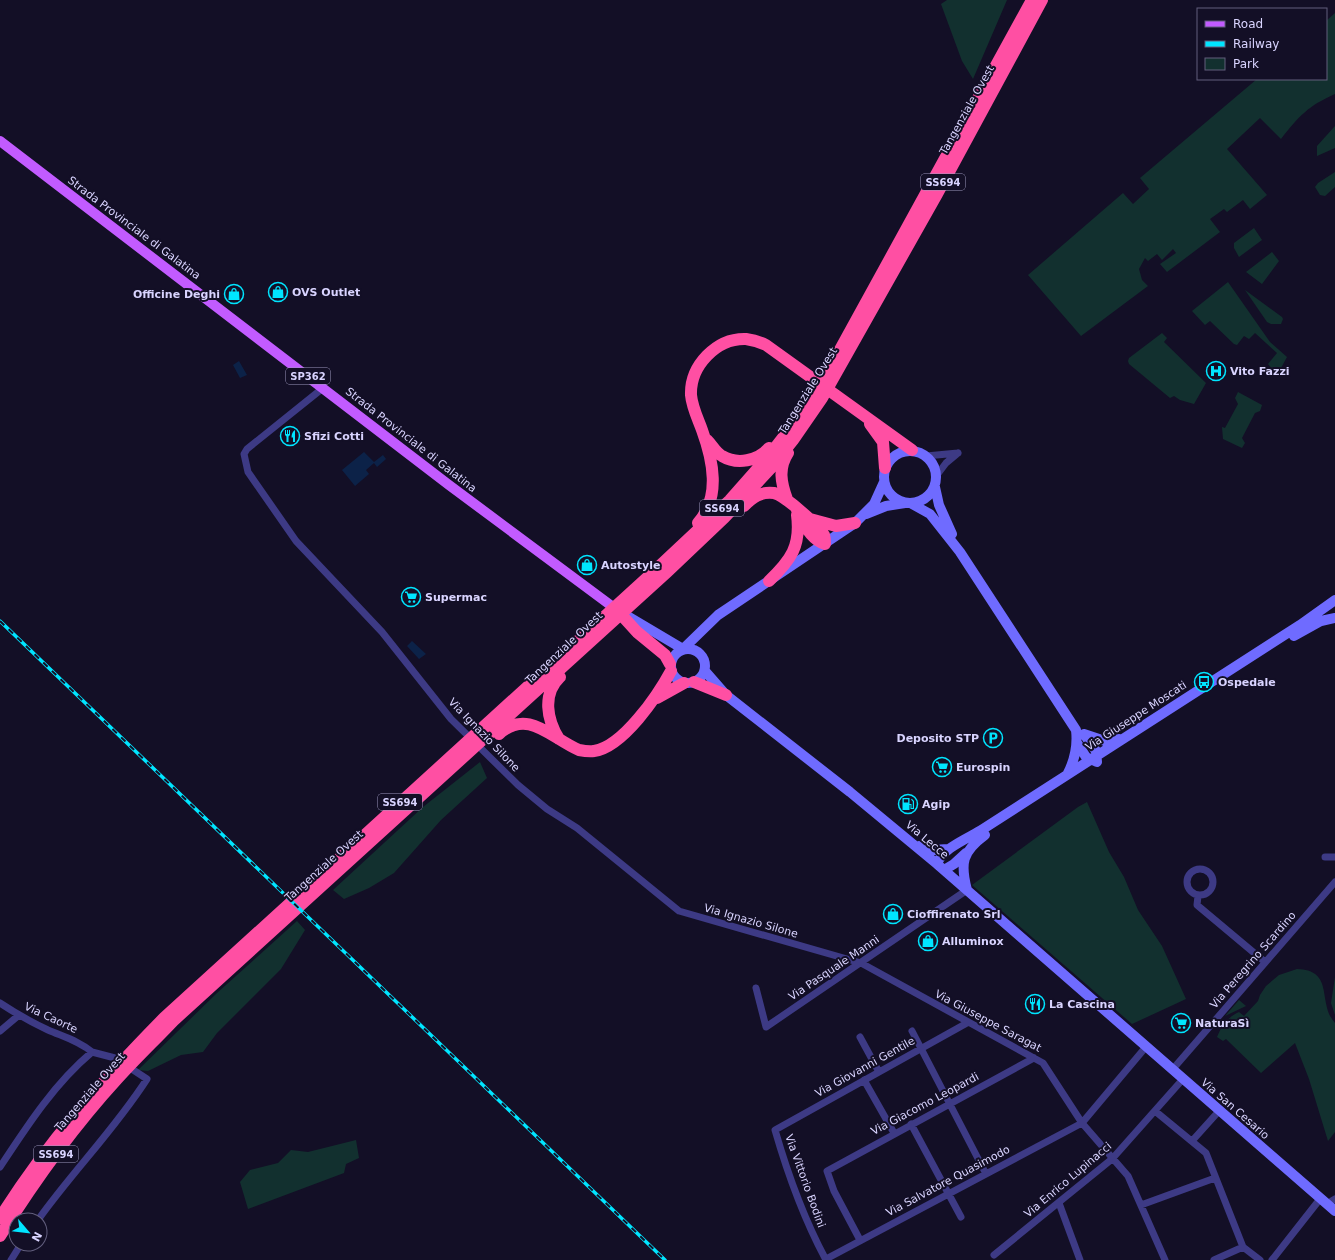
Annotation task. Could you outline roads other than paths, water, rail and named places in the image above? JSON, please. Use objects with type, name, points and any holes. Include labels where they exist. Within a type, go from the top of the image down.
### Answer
[{"type":"highway","points":[[1018,26],[1028,0]]},
{"type":"highway","name":"Tangenziale Ovest","points":[[839,361],[1032,0]]},
{"type":"highway","name":"Tangenziale Ovest","points":[[637,593],[648,577],[730,500],[801,420],[839,361],[1042,0]]},
{"type":"highway","points":[[648,577],[650,572],[699,521],[709,504],[712,495],[713,475],[710,457],[692,401],[694,378],[700,365],[709,354],[723,344],[737,340],[751,340],[766,345],[912,450]]},
{"type":"highway","points":[[863,416],[883,442],[885,468]]},
{"type":"highway","points":[[704,437],[723,457],[740,461],[746,460],[761,456],[791,423],[801,420],[806,428],[785,458],[782,467],[782,487],[787,499],[823,534],[825,544]]},
{"type":"highway","name":"Tangenziale Ovest","points":[[0,1218],[16,1192],[60,1132],[134,1054],[173,1021],[250,946],[341,862],[484,738],[637,593],[667,572],[724,518],[760,480],[793,440],[801,420]]},
{"type":"highway","points":[[667,572],[674,570],[753,497],[772,493],[787,499]]},
{"type":"highway","points":[[797,510],[803,523],[817,540],[825,544]]},
{"type":"highway","points":[[770,581],[785,566],[794,551],[799,529],[797,510]]},
{"type":"highway","points":[[807,518],[836,526],[855,522]]},
{"type":"highway","points":[[469,751],[484,738],[520,723],[536,726],[579,750],[594,751],[601,749],[617,740],[653,701],[671,667],[666,655],[644,638],[617,610]]},
{"type":"highway","points":[[559,740],[550,723],[549,695],[556,680],[590,646],[593,634]]},
{"type":"highway","points":[[653,701],[689,683],[726,695]]},
{"type":"highway","name":"Tangenziale Ovest","points":[[341,862],[444,777],[451,777],[469,751]]},
{"type":"highway","name":"Tangenziale Ovest","points":[[0,1236],[23,1198],[114,1075]]},
{"type":"main road","name":"Strada Provinciale di Galatina","points":[[0,141],[617,610]]},
{"type":"main road","points":[[718,615],[704,632],[701,642],[701,654],[705,662],[705,671],[699,680],[689,683],[675,678],[671,667],[675,655],[718,615],[825,544],[865,514],[874,504],[884,482],[885,468],[893,457],[905,451],[912,450],[926,456],[935,468],[935,487],[939,505],[960,552]]},
{"type":"main road","points":[[884,482],[889,494],[894,498],[930,514],[960,552],[1080,732],[1092,744],[1095,759],[1086,757],[1077,743]]},
{"type":"main road","points":[[865,514],[886,506],[909,504],[926,498],[935,487]]},
{"type":"main road","name":"Via Giuseppe Moscati","points":[[1335,600],[1300,625],[1124,738],[1095,759],[985,835],[972,845],[954,864],[940,867],[939,858],[948,849],[963,842],[1067,775],[1095,759],[1304,631],[1322,621],[1335,618]]},
{"type":"main road","points":[[617,610],[683,649],[693,649],[701,654]]},
{"type":"main road","name":"Via Lecce","points":[[705,671],[726,695],[850,792],[913,844],[1119,1024]]},
{"type":"main road","points":[[1080,732],[1105,741],[1124,738]]},
{"type":"main road","points":[[1067,775],[1075,758],[1080,732]]},
{"type":"main road","name":"Via Giuseppe Moscati","points":[[913,844],[933,850],[948,849]]},
{"type":"main road","points":[[966,852],[963,866],[967,890]]},
{"type":"main road","name":"Via San Cesario","points":[[1119,1024],[1219,1111],[1327,1201],[1335,1211]]},
{"type":"street","name":"Via Ignazio Silone","points":[[323,388],[247,450],[244,454],[248,472],[296,541],[382,632],[452,720],[518,785],[547,809],[577,828],[662,899],[679,911],[861,963]]},
{"type":"street","points":[[926,456],[958,453],[946,463],[936,475]]},
{"type":"street","points":[[644,638],[644,635],[647,634],[663,638]]},
{"type":"street","points":[[1325,857],[1335,857]]},
{"type":"street","name":"Via Peregrino Scardino","points":[[1172,1070],[1264,962],[1335,882]]},
{"type":"street","name":"Via Pasquale Manni","points":[[756,988],[766,1027],[967,890]]},
{"type":"street","points":[[1198,896],[1197,905],[1264,962]]},
{"type":"street","name":"Via Giuseppe Saragat","points":[[861,963],[967,1023],[1043,1063],[1082,1123],[1128,1176],[1165,1260]]},
{"type":"street","name":"Via Caorte","points":[[0,1003],[19,1015],[83,1044],[92,1052]]},
{"type":"street","points":[[0,1031],[19,1015]]},
{"type":"street","name":"Via Giovanni Gentile","points":[[774,1130],[967,1023]]},
{"type":"street","points":[[912,1031],[986,1174]]},
{"type":"street","points":[[860,1037],[879,1072]]},
{"type":"street","points":[[1082,1123],[1145,1048]]},
{"type":"street","points":[[0,1167],[46,1099],[78,1064],[92,1052],[115,1058],[147,1079],[129,1107],[44,1212]]},
{"type":"street","name":"Via Giacomo Leopardi","points":[[860,1240],[834,1191],[827,1170],[1034,1058]]},
{"type":"street","name":"Via Enrico Lupinacci","points":[[994,1256],[1112,1159],[1183,1079]]},
{"type":"street","points":[[864,1080],[894,1134]]},
{"type":"street","points":[[1155,1111],[1206,1153],[1244,1247],[1260,1260]]},
{"type":"street","points":[[1192,1141],[1219,1111]]},
{"type":"street","name":"Via Salvatore Quasimodo","points":[[826,1259],[1082,1123]]},
{"type":"street","points":[[911,1124],[961,1217]]},
{"type":"street","name":"Via Vittorio Bodini","points":[[774,1130],[787,1171],[810,1230],[826,1259]]},
{"type":"street","points":[[1141,1205],[1215,1178]]},
{"type":"street","points":[[1272,1260],[1327,1201]]},
{"type":"street","points":[[1059,1203],[1080,1260]]},
{"type":"street","points":[[1214,1260],[1244,1247]]},
{"type":"water","points":[[239,361],[247,375],[240,378],[233,365]]},
{"type":"water","points":[[364,452],[374,462],[383,455],[386,459],[377,467],[374,463],[366,470],[369,474],[355,486],[342,470]]},
{"type":"water","points":[[412,641],[426,654],[419,659],[407,646]]},
{"type":"railway","points":[[0,621],[665,1260]]},
{"type":"place","name":"OVS Outlet","points":[[278,292]]},
{"type":"place","name":"Officine Deghi","points":[[234,294]]},
{"type":"place","name":"Vito Fazzi","points":[[1216,371]]},
{"type":"place","name":"Sfizi Cotti","points":[[290,436]]},
{"type":"place","name":"Autostyle","points":[[587,565]]},
{"type":"place","name":"Supermac","points":[[411,597]]},
{"type":"place","name":"Ospedale","points":[[1204,682]]},
{"type":"place","name":"Deposito STP","points":[[993,738]]},
{"type":"place","name":"Eurospin","points":[[942,767]]},
{"type":"place","name":"Agip","points":[[908,804]]},
{"type":"place","name":"Cioffirenato Srl","points":[[893,914]]},
{"type":"place","name":"Alluminox","points":[[928,941]]},
{"type":"place","name":"La Cascina","points":[[1035,1004]]},
{"type":"place","name":"NaturaSì","points":[[1181,1023]]}]
